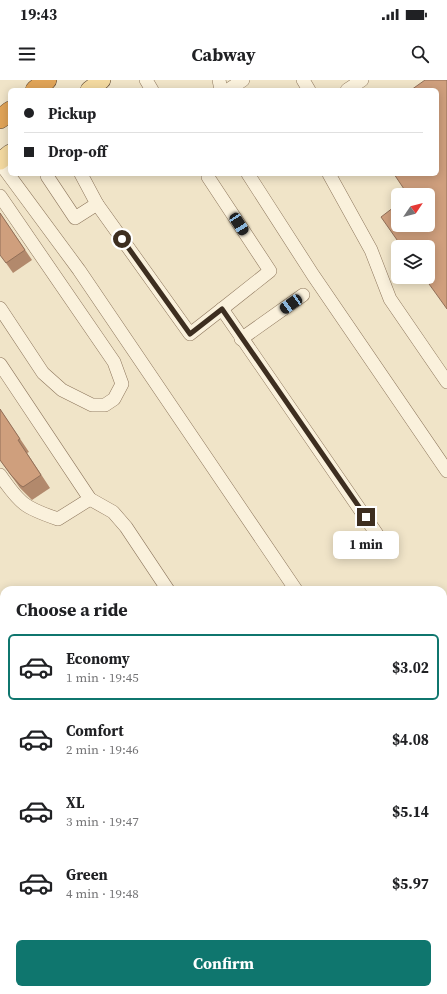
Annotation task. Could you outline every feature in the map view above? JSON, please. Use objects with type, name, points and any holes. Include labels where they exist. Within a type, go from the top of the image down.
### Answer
[{"type":"highway","points":[[37,88],[47,80]]},
{"type":"highway","points":[[0,119],[8,113]]},
{"type":"main road","points":[[92,88],[102,80]]},
{"type":"main road","points":[[0,162],[8,155]]},
{"type":"lane","points":[[231,88],[243,80]]},
{"type":"lane","points":[[350,88],[362,80]]},
{"type":"lane","points":[[0,162],[8,173]]},
{"type":"lane","points":[[10,176],[78,270],[293,586]]},
{"type":"lane","points":[[47,176],[75,218],[97,204]]},
{"type":"lane","points":[[82,176],[97,204],[190,334],[270,271],[206,176]]},
{"type":"lane","points":[[249,176],[313,275],[447,471]]},
{"type":"lane","points":[[329,176],[371,250],[390,299],[447,382]]},
{"type":"lane","points":[[0,196],[114,362],[122,384],[114,399],[105,405],[92,404],[62,390],[43,373],[12,329],[0,308]]},
{"type":"lane","points":[[241,339],[303,295]]},
{"type":"lane","points":[[222,309],[241,339],[383,543]]},
{"type":"lane","points":[[0,364],[90,499],[113,512],[126,527],[165,586]]},
{"type":"lane","points":[[0,475],[15,498],[33,510],[58,519],[90,499]]},
{"type":"building","points":[[425,80],[447,80],[447,309],[429,284],[435,284],[435,240],[397,240],[392,232],[435,232],[435,188],[403,188],[395,176],[439,176],[439,88],[414,88]]},
{"type":"building","points":[[391,209],[391,231],[381,217]]},
{"type":"building","points":[[0,213],[25,250],[6,263],[0,255]]},
{"type":"building","points":[[0,409],[41,475],[23,487],[11,475],[0,460]]},
{"type":"route","points":[[122,239],[190,334],[222,309],[241,339],[366,517]]}]
